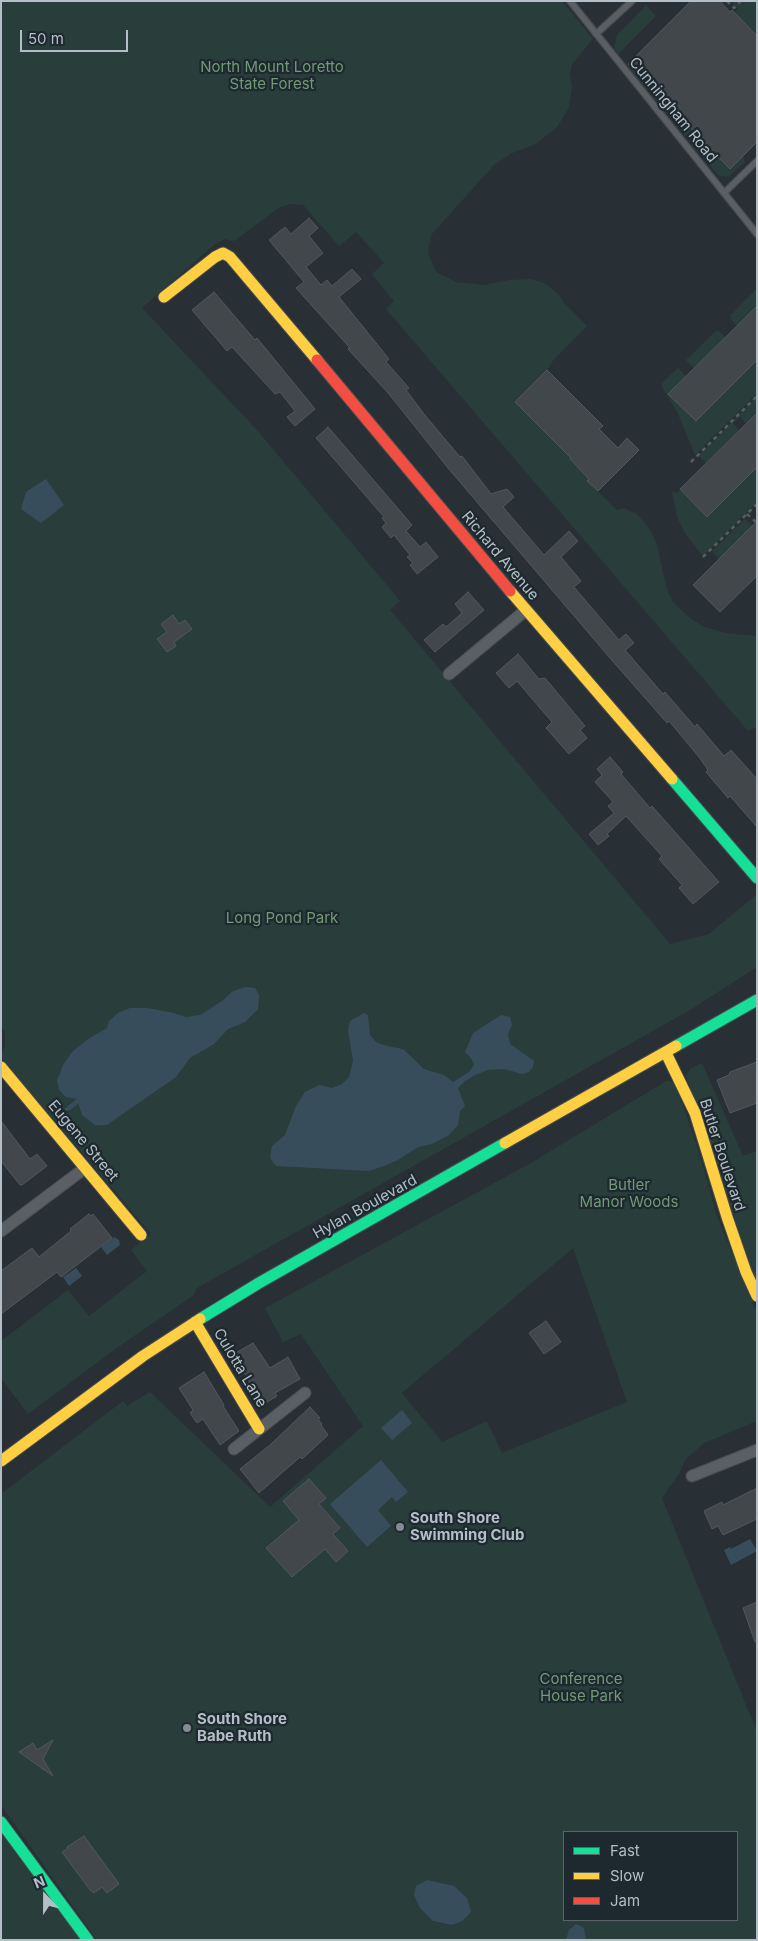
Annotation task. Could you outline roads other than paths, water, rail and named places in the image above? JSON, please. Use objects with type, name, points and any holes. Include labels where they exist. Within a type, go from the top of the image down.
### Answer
[{"type":"street","name":"Richard Avenue","points":[[164,297],[215,257],[223,254],[230,257],[526,610],[757,878]]},
{"type":"street","points":[[449,674],[526,610]]},
{"type":"street","name":"Hylan Boulevard","points":[[1,1461],[143,1356],[195,1322],[259,1283],[757,1000]]},
{"type":"street","name":"Butler Boulevard","points":[[666,1052],[695,1114],[727,1217],[746,1272],[757,1296]]},
{"type":"street","name":"Eugene Street","points":[[1,1067],[141,1235]]},
{"type":"street","points":[[1,1231],[85,1168]]},
{"type":"street","name":"Culotta Lane","points":[[195,1322],[259,1429]]},
{"type":"street","name":"Culotta Lane","points":[[234,1449],[305,1392]]},
{"type":"street","points":[[692,1476],[757,1450]]},
{"type":"street","points":[[1,1822],[88,1940]]},
{"type":"lane","name":"Cunningham Road","points":[[570,1],[757,234]]},
{"type":"lane","points":[[596,34],[632,1]]},
{"type":"lane","points":[[724,193],[757,161]]},
{"type":"water","points":[[46,479],[64,505],[41,523],[21,509],[26,492]]},
{"type":"water","points":[[246,987],[255,988],[259,995],[258,1009],[245,1022],[228,1029],[214,1044],[190,1058],[176,1077],[107,1125],[95,1125],[82,1115],[77,1099],[66,1097],[59,1090],[57,1081],[63,1065],[72,1052],[88,1039],[107,1028],[109,1021],[118,1013],[130,1008],[147,1008],[186,1017],[200,1015],[222,1001],[233,991]]},
{"type":"water","points":[[364,1013],[368,1015],[370,1035],[376,1042],[403,1049],[424,1069],[444,1075],[453,1082],[469,1072],[474,1065],[471,1058],[465,1052],[473,1033],[501,1015],[510,1017],[512,1025],[508,1034],[510,1044],[534,1061],[533,1067],[529,1072],[522,1074],[504,1069],[488,1070],[465,1081],[458,1088],[465,1106],[460,1111],[458,1125],[449,1135],[432,1144],[418,1147],[398,1160],[384,1166],[369,1171],[276,1166],[270,1158],[272,1146],[285,1135],[296,1106],[305,1092],[319,1085],[332,1088],[342,1084],[349,1077],[353,1061],[348,1030],[350,1021]]},
{"type":"water","points":[[114,1237],[119,1240],[120,1245],[107,1255],[101,1247]]},
{"type":"water","points":[[76,1268],[82,1276],[69,1286],[63,1277]]},
{"type":"water","points":[[402,1410],[412,1423],[392,1440],[381,1428]]},
{"type":"water","points":[[381,1460],[408,1492],[396,1502],[392,1497],[378,1510],[391,1526],[367,1547],[330,1504]]},
{"type":"water","points":[[750,1539],[757,1551],[731,1565],[724,1550],[730,1547],[731,1549]]},
{"type":"water","points":[[427,1880],[454,1886],[467,1898],[471,1912],[462,1921],[452,1925],[433,1921],[420,1908],[414,1895],[416,1886]]},
{"type":"water","points":[[576,1924],[584,1928],[586,1940],[566,1940],[569,1930]]},
{"type":"waterway","points":[[69,1108],[78,1101]]},
{"type":"place","name":"South Shore Swimming Club","points":[[400,1527]]},
{"type":"place","name":"South Shore Babe Ruth","points":[[187,1728]]},
{"type":"park label","name":"North Mount Loretto State Forest","points":[[272,76]]},
{"type":"park label","name":"Long Pond Park","points":[[282,918]]},
{"type":"park label","name":"Butler Manor Woods","points":[[629,1194]]},
{"type":"park label","name":"Conference House Park","points":[[581,1688]]}]
